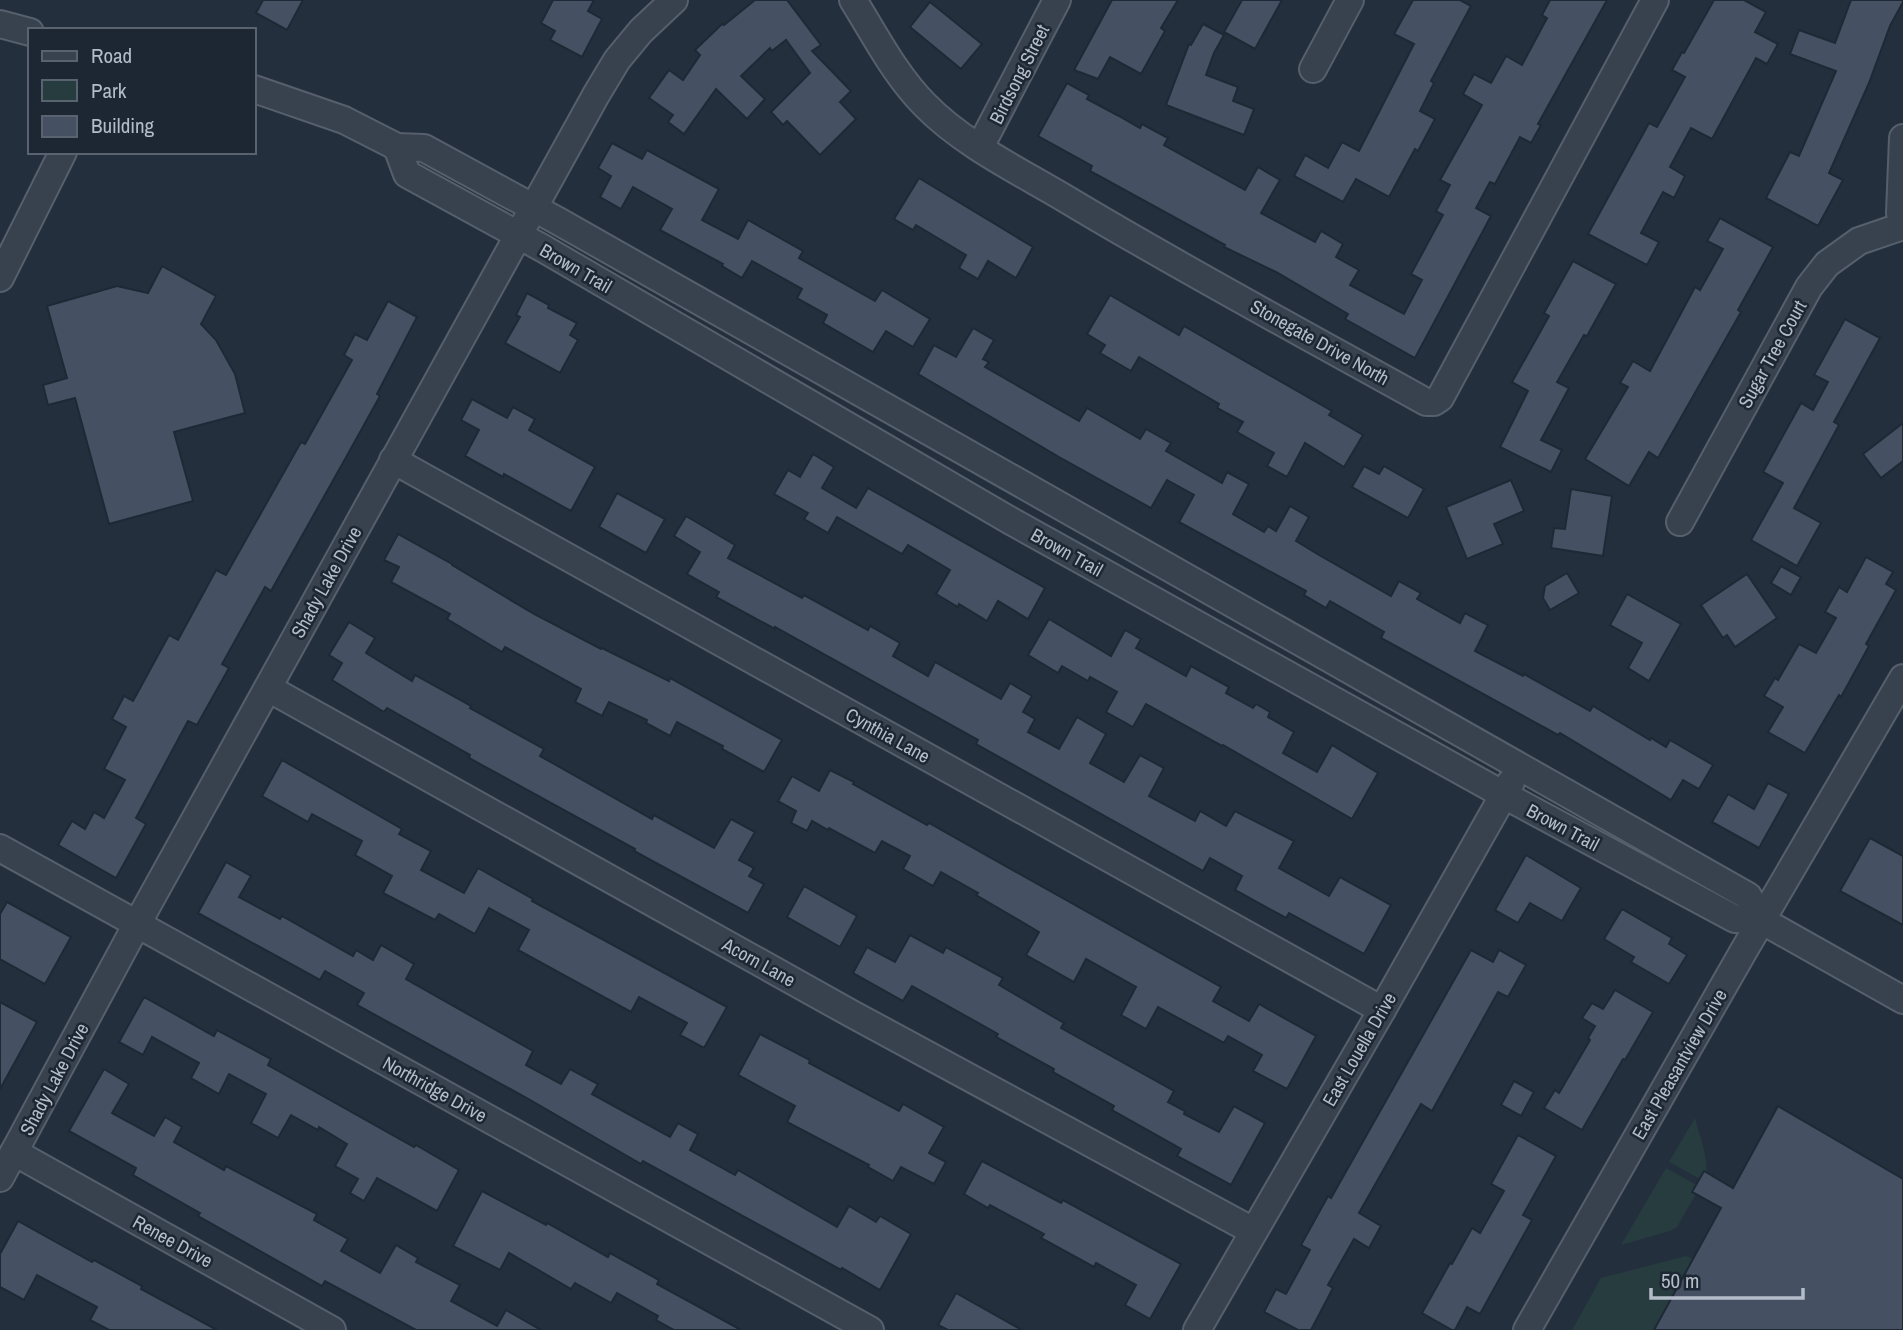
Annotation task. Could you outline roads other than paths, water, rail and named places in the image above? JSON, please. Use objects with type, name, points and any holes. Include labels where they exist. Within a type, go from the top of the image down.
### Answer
[{"type":"street","name":"Shady Lake Drive","points":[[0,1178],[517,235],[617,60],[641,31],[674,0]]},
{"type":"street","name":"Stonegate Drive North","points":[[853,0],[901,75],[923,103],[942,121],[980,147],[1122,232],[1426,402],[1434,402],[1440,398],[1654,0]]},
{"type":"street","name":"Birdsong Street","points":[[980,147],[1057,0]]},
{"type":"street","points":[[1313,69],[1350,0]]},
{"type":"street","points":[[0,24],[28,31]]},
{"type":"street","name":"Brown Trail","points":[[256,90],[344,120],[397,147],[424,148],[533,207],[1748,896],[1761,920]]},
{"type":"street","points":[[1903,138],[1900,213],[1903,225]]},
{"type":"street","name":"Brown Trail","points":[[397,147],[407,174],[1011,520],[1504,795],[1735,919],[1761,920],[1903,1000]]},
{"type":"street","points":[[0,278],[62,154]]},
{"type":"street","name":"Sugar Tree Court","points":[[1680,522],[1809,287],[1828,264],[1858,241],[1903,225]]},
{"type":"street","name":"Cynthia Lane","points":[[393,460],[1382,1010]]},
{"type":"street","points":[[1011,520],[1028,488]]},
{"type":"street","name":"East Pleasantview Drive","points":[[1527,1330],[1761,920],[1903,678]]},
{"type":"street","name":"Acorn Lane","points":[[268,688],[852,1014],[1253,1231]]},
{"type":"street","name":"East Louella Drive","points":[[1197,1330],[1520,767]]},
{"type":"street","name":"Northridge Drive","points":[[0,848],[870,1330]]},
{"type":"street","name":"Renee Drive","points":[[14,1152],[332,1330]]}]
